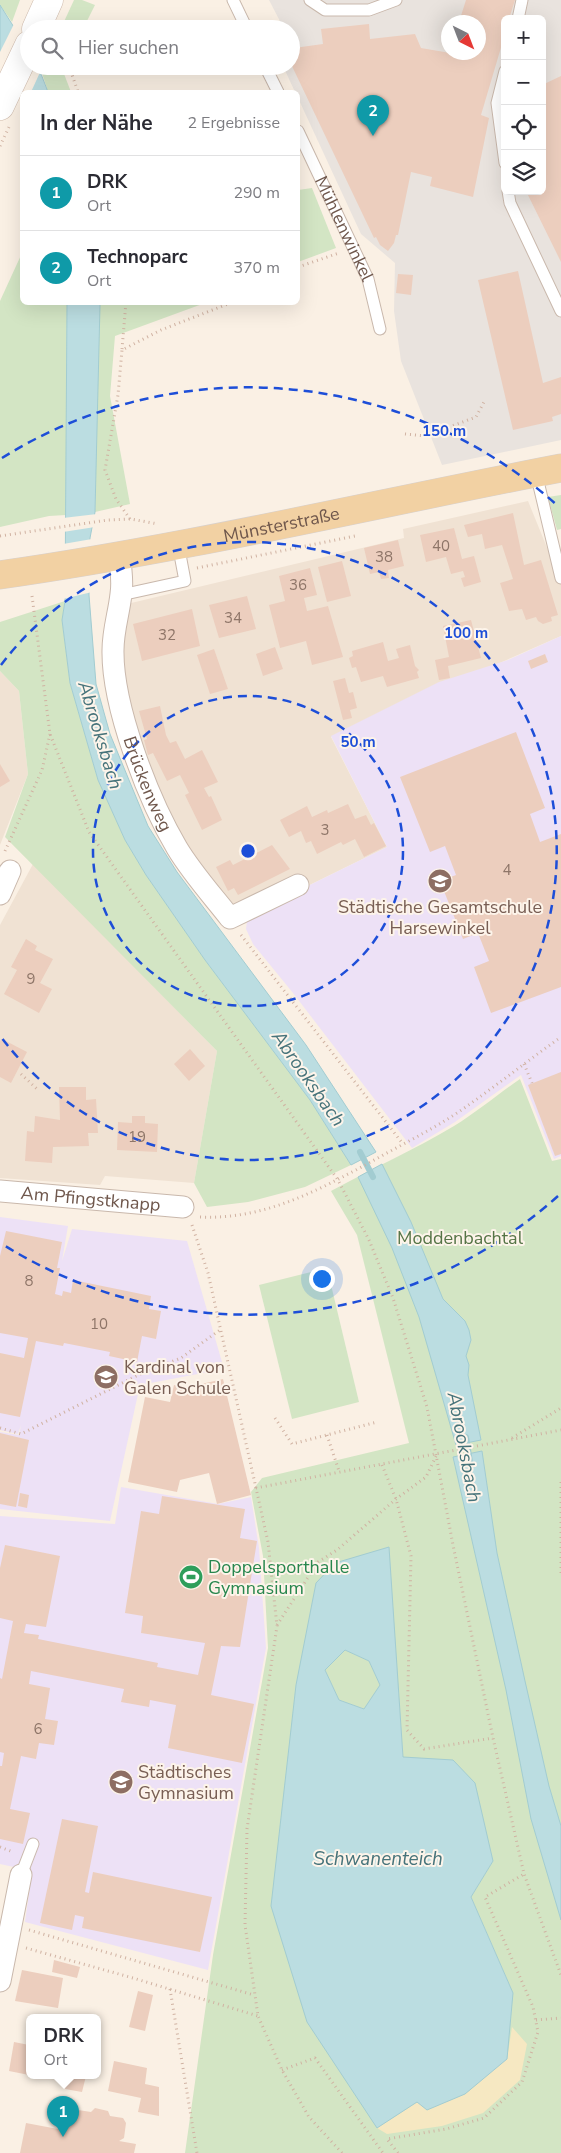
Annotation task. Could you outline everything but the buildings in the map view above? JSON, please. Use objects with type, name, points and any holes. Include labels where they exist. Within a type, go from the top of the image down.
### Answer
[{"type":"main road","name":"Münsterstraße","points":[[0,575],[112,557],[548,470]]},
{"type":"street","points":[[40,20],[49,0]]},
{"type":"street","points":[[3,100],[20,63]]},
{"type":"street","name":"Brückenweg","points":[[112,557],[122,578],[121,595],[114,621],[112,651],[115,678],[129,736],[150,795],[177,847],[230,918]]},
{"type":"street","points":[[0,894],[10,871]]},
{"type":"street","points":[[230,918],[298,885]]},
{"type":"street","name":"Am Pfingstknapp","points":[[0,1190],[183,1206]]},
{"type":"street","points":[[0,1982],[6,1930],[21,1875]]},
{"type":"lane","points":[[233,0],[243,20]]},
{"type":"lane","points":[[310,0],[325,10],[369,10],[396,0]]},
{"type":"lane","points":[[519,15],[522,0]]},
{"type":"lane","points":[[270,75],[277,90]]},
{"type":"lane","points":[[501,87],[497,103],[503,150]]},
{"type":"lane","name":"Mühlenwinkel","points":[[300,135],[368,279],[380,329]]},
{"type":"lane","points":[[509,195],[510,203],[561,311]]},
{"type":"lane","points":[[548,470],[561,578]]},
{"type":"lane","points":[[121,595],[185,581],[178,544]]},
{"type":"lane","points":[[21,1875],[33,1844]]},
{"type":"path","points":[[72,75],[77,90]]},
{"type":"path","points":[[300,266],[354,247]]},
{"type":"path","points":[[0,536],[108,520],[130,519],[116,499],[105,470],[118,395],[126,305]]},
{"type":"path","points":[[122,350],[161,330],[225,305]]},
{"type":"path","points":[[405,434],[425,436],[476,417],[484,402]]},
{"type":"path","points":[[32,596],[50,734],[89,832],[338,1180],[369,1240],[393,1298],[427,1407],[493,1738],[524,1874],[561,1976]]},
{"type":"path","points":[[10,871],[5,850],[42,770],[50,734]]},
{"type":"path","points":[[230,918],[255,955],[403,1144]]},
{"type":"path","points":[[183,1206],[197,1217],[214,1218],[256,1212],[304,1197],[338,1180],[456,1113],[561,1037]]},
{"type":"path","points":[[524,1064],[532,1083]]},
{"type":"path","points":[[22,1074],[37,1089]]},
{"type":"path","points":[[183,1206],[192,1225],[208,1273],[268,1542],[277,1626],[247,1829],[245,1925],[254,1996],[258,2016],[282,2070],[309,2117],[342,2153]]},
{"type":"path","points":[[0,1428],[21,1434],[138,1375],[181,1358],[220,1330]]},
{"type":"path","points":[[510,1440],[561,1408]]},
{"type":"path","points":[[275,1418],[292,1444],[377,1422]]},
{"type":"path","points":[[256,1488],[561,1430]]},
{"type":"path","points":[[327,1435],[339,1471]]},
{"type":"path","points":[[277,1626],[318,1562],[337,1550],[426,1477],[436,1455]]},
{"type":"path","points":[[382,1465],[396,1500],[411,1556],[407,1730],[424,1749],[493,1738]]},
{"type":"path","points":[[561,1482],[561,1577]]},
{"type":"path","points":[[398,2153],[387,2139],[446,2129],[484,2118],[522,2082],[538,2032],[536,2020],[533,2007],[485,1897],[524,1874]]},
{"type":"path","points":[[6,1930],[254,1996]]},
{"type":"path","points":[[6,1930],[170,1989],[258,2016]]},
{"type":"path","points":[[170,1989],[196,2153]]},
{"type":"path","points":[[536,2020],[561,2018]]},
{"type":"path","points":[[282,2070],[315,2058],[383,2153]]},
{"type":"shaded area","points":[[269,0],[561,0],[561,440],[442,465],[401,361],[394,311],[395,263],[361,234],[300,102],[300,90],[294,90],[287,75],[300,75],[300,20],[279,20]]},
{"type":"shaded area","points":[[528,501],[561,582],[561,636],[331,737],[387,847],[238,920],[184,846],[138,742],[119,655],[127,604],[404,538],[403,529]]},
{"type":"shaded area","name":"Städtische Gesamtschule Harsewinkel","points":[[561,636],[561,1156],[554,1159],[521,1075],[455,1122],[412,1148],[253,944],[246,929],[247,921],[249,915],[387,847],[331,736],[439,682],[508,660]]},
{"type":"shaded area","points":[[0,671],[19,691],[28,774],[0,845]]},
{"type":"shaded area","points":[[33,864],[217,1051],[194,1183],[105,1176],[100,1185],[0,1178],[0,925]]},
{"type":"shaded area","name":"Kardinal von Galen Schule","points":[[0,1217],[68,1226],[62,1261],[72,1229],[187,1241],[224,1369],[140,1385],[110,1521],[0,1509],[0,1432],[19,1435],[21,1425],[18,1434],[0,1430]]},
{"type":"shaded area","name":"Städtisches Gymnasium","points":[[121,1487],[218,1504],[251,1497],[259,1548],[266,1648],[208,1970],[25,1922],[32,1871],[0,1864],[0,1516],[115,1524]]},
{"type":"green space","points":[[0,0],[20,0],[12,22],[0,5]]},
{"type":"green space","points":[[74,0],[82,0],[95,5],[88,20],[65,20]]},
{"type":"green space","points":[[43,75],[64,75],[70,90],[47,90]]},
{"type":"green space","points":[[312,188],[336,248],[300,261],[300,190]]},
{"type":"green space","points":[[20,257],[20,305],[67,305],[66,515],[49,516],[0,527],[0,301]]},
{"type":"green space","points":[[99,305],[200,305],[115,336],[110,396],[130,504],[95,512]]},
{"type":"green space","points":[[561,495],[561,529],[557,530],[548,497]]},
{"type":"green space","points":[[65,601],[62,620],[70,683],[98,780],[125,840],[146,875],[205,960],[310,1100],[351,1165],[305,1187],[248,1202],[207,1207],[194,1183],[217,1051],[5,837],[28,774],[19,691],[0,671],[0,622]]},
{"type":"green space","name":"Moddenbachtal","points":[[520,1079],[552,1161],[561,1159],[561,2153],[185,2153],[213,1955],[268,1648],[263,1556],[251,1492],[262,1478],[409,1443],[357,1235],[331,1191],[454,1126]],"holes":[[[388,1547],[403,1757],[493,1861],[471,1897],[513,1993],[296,1685]]]},
{"type":"green space","points":[[327,1268],[359,1402],[292,1419],[259,1285]]},
{"type":"green space","points":[[345,1650],[369,1661],[380,1685],[364,1709],[339,1700],[325,1670]]},
{"type":"sand","points":[[512,2027],[527,2044],[520,2080],[483,2113],[442,2126],[387,2134],[377,2128],[417,2102],[507,2059]]},
{"type":"water","points":[[0,5],[20,37],[20,75],[41,75],[47,90],[21,90],[0,56]]},
{"type":"water","points":[[67,305],[100,305],[95,512],[90,538],[89,595],[96,684],[110,734],[148,826],[177,872],[306,1045],[376,1152],[351,1165],[310,1100],[205,960],[146,875],[125,840],[98,780],[70,683],[62,620],[65,601]]},
{"type":"water","points":[[382,1164],[411,1222],[443,1299],[465,1321],[469,1330],[471,1340],[466,1356],[469,1365],[468,1375],[481,1440],[456,1445],[419,1317],[392,1248],[358,1177]]},
{"type":"water","points":[[482,1451],[497,1553],[549,1786],[561,1826],[561,1920],[531,1819],[506,1690],[453,1457]]},
{"type":"water","name":"Schwanenteich","points":[[389,1547],[403,1757],[453,1760],[475,1783],[493,1861],[471,1897],[513,1993],[507,2059],[465,2094],[427,2110],[417,2102],[377,2128],[307,2022],[271,1906],[296,1685],[316,1583],[335,1563]],"holes":[[[345,1650],[369,1661],[380,1685],[364,1709],[339,1700],[325,1670]]]},
{"type":"pier","points":[[15,22],[20,31],[20,75],[39,75],[32,90],[20,90],[20,97],[0,61],[0,52]]},
{"type":"pier","points":[[97,514],[95,527],[63,532],[63,518]]},
{"type":"pier","points":[[92,539],[92,592],[63,599],[63,544]]},
{"type":"waterway","name":"Abrooksbach","points":[[360,1152],[373,1177]]},
{"type":"waterway","name":"Abrooksbach","points":[[466,1437],[470,1462]]},
{"type":"place","name":"Technoparc","points":[[373,136]]},
{"type":"place","name":"Städtische Gesamtschule Harsewinkel","points":[[440,881]]},
{"type":"place","name":"Kardinal von Galen Schule","points":[[106,1377]]},
{"type":"place","name":"Doppelsporthalle Gymnasium","points":[[191,1577]]},
{"type":"place","name":"Städtisches Gymnasium","points":[[121,1782]]},
{"type":"place","name":"DRK","points":[[63,2137]]}]
